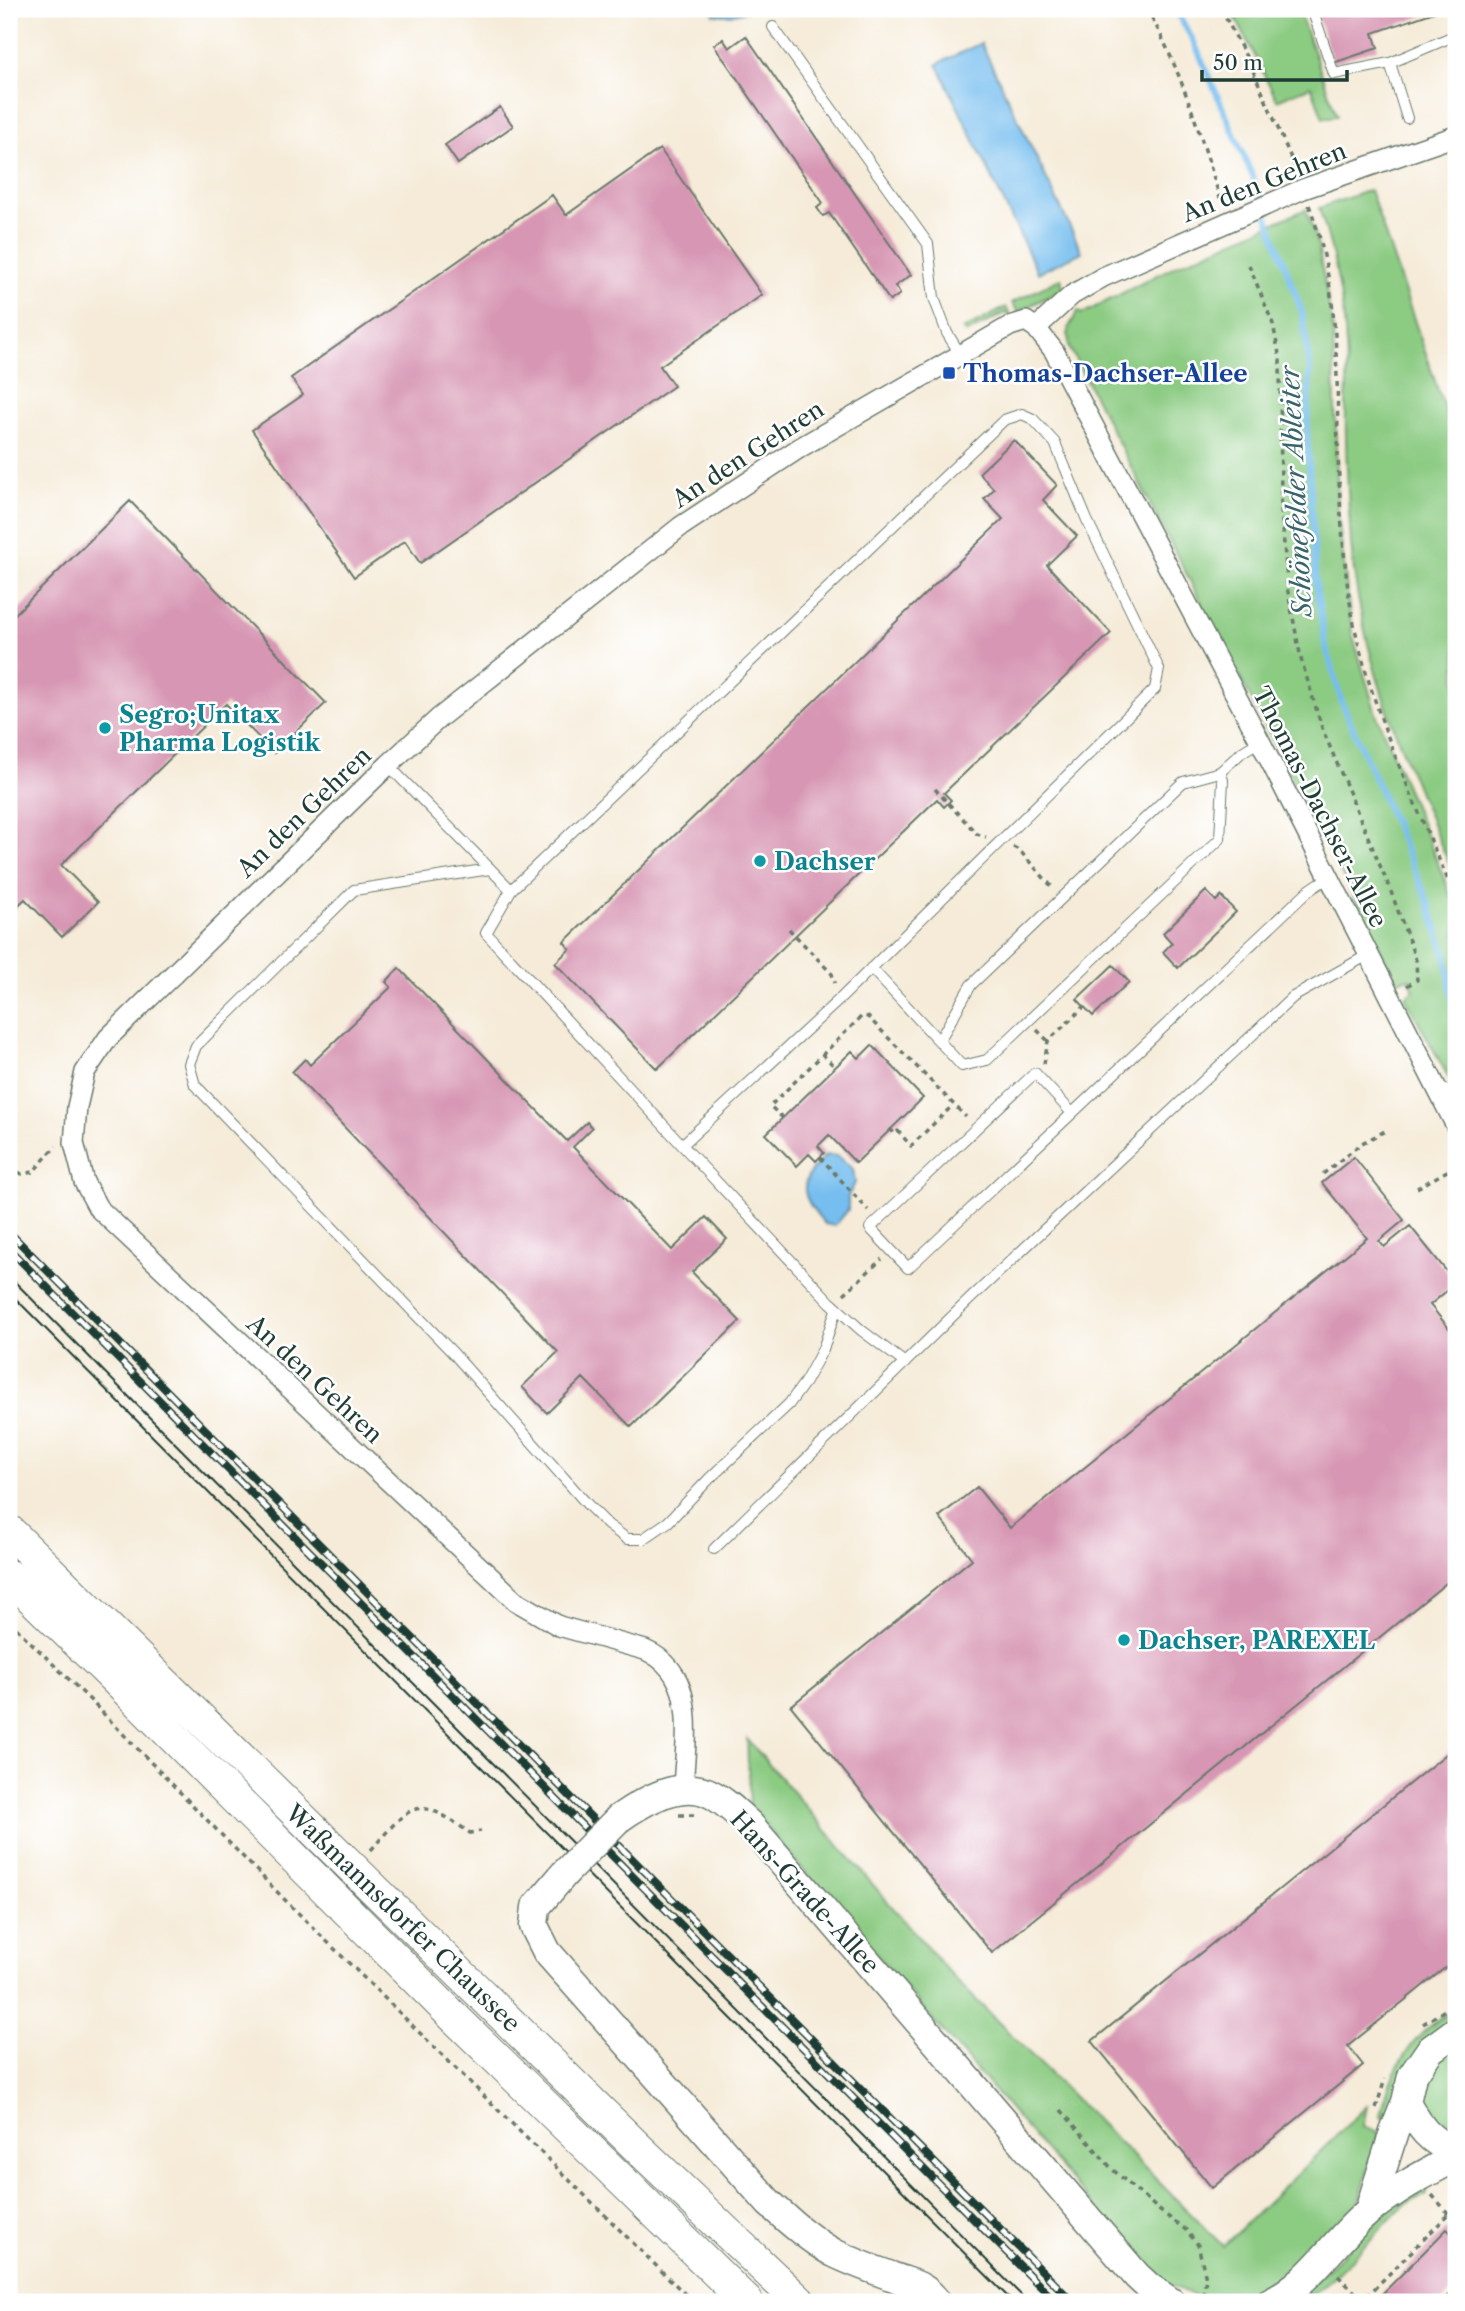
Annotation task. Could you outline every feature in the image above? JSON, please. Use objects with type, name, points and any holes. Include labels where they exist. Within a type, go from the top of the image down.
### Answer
[{"type":"main road","name":"Waßmannsdorfer Chaussee","points":[[9,1531],[353,1870],[800,2302]]},
{"type":"main road","name":"Waßmannsdorfer Chaussee","points":[[9,1576],[458,2021],[747,2302]]},
{"type":"street","name":"An den Gehren","points":[[683,1789],[685,1700],[668,1663],[645,1650],[559,1626],[516,1601],[98,1208],[84,1182],[74,1143],[77,1107],[85,1072],[108,1038],[439,718],[680,527],[802,447],[1010,326],[1026,321],[1036,328],[1072,295],[1103,277],[1293,194],[1456,136]]},
{"type":"street","name":"Thomas-Dachser-Allee","points":[[1036,328],[1054,351],[1368,955],[1448,1090],[1456,1126]]},
{"type":"street","points":[[683,1789],[647,1800],[618,1819],[536,1907],[534,1926],[547,1952],[769,2203],[800,2230],[834,2253],[893,2277],[915,2282],[937,2302]]},
{"type":"street","name":"Hans-Grade-Allee","points":[[683,1789],[709,1792],[750,1825],[1137,2276],[1171,2302]]},
{"type":"street","points":[[1369,2211],[1406,2102],[1412,2076],[1430,2050],[1456,2031]]},
{"type":"street","points":[[1270,2302],[1291,2290],[1369,2211],[1456,2154],[1436,2143],[1421,2129],[1406,2102]]},
{"type":"street","points":[[893,2277],[914,2302]]},
{"type":"lane","points":[[1312,9],[1334,74],[1390,63],[1456,36]]},
{"type":"lane","points":[[773,27],[928,244],[934,298],[947,332],[960,354]]},
{"type":"lane","points":[[1390,63],[1407,118]]},
{"type":"lane","points":[[682,1145],[840,999],[1155,689],[1158,669],[1087,520],[1055,443],[1033,419],[1022,414],[1004,420],[511,890],[486,933],[682,1145],[835,1306],[861,1330],[905,1363]]},
{"type":"lane","points":[[939,1041],[971,985],[1183,782],[1220,772],[1259,741]]},
{"type":"lane","points":[[388,765],[511,890]]},
{"type":"lane","points":[[871,968],[962,1066],[987,1060],[1220,839],[1223,780],[1220,772]]},
{"type":"lane","points":[[490,869],[354,890],[195,1046],[189,1064],[195,1085],[454,1354],[587,1504],[627,1539],[643,1539],[668,1522],[710,1478],[789,1404],[823,1349],[835,1306]]},
{"type":"lane","points":[[1072,1113],[1035,1073],[870,1228],[908,1268],[1308,891],[1329,877]]},
{"type":"lane","points":[[714,1549],[905,1363],[1293,997],[1368,955]]},
{"type":"path","points":[[1147,9],[1171,58],[1199,129],[1220,198]]},
{"type":"path","points":[[1222,9],[1251,66],[1293,162]]},
{"type":"path","points":[[1317,228],[1334,314],[1338,365],[1341,515],[1354,631],[1387,732],[1456,899]]},
{"type":"path","points":[[1249,265],[1273,324],[1280,359],[1281,509],[1288,592],[1301,659],[1322,728],[1390,888],[1416,960],[1417,980],[1408,985]]},
{"type":"path","points":[[789,929],[832,974],[850,1027]]},
{"type":"path","points":[[1041,1080],[1048,1041],[1084,1007]]},
{"type":"path","points":[[783,1118],[771,1106],[862,1016],[868,1017],[977,1128]]},
{"type":"path","points":[[822,1054],[835,1067]]},
{"type":"path","points":[[890,1129],[895,1134],[898,1131],[911,1146],[954,1104]]},
{"type":"path","points":[[1323,1174],[1362,1143],[1387,1130]]},
{"type":"path","points":[[9,1168],[22,1174],[33,1172],[53,1147],[74,1143]]},
{"type":"path","points":[[820,1157],[866,1208]]},
{"type":"path","points":[[1417,1188],[1456,1166]]},
{"type":"path","points":[[835,1306],[891,1250]]},
{"type":"path","points":[[9,1621],[289,1904],[693,2302]]},
{"type":"path","points":[[353,1870],[401,1816],[417,1808],[441,1812],[470,1833],[481,1831]]},
{"type":"path","points":[[1061,2110],[1112,2169],[1186,2230],[1198,2245],[1206,2278],[1202,2302]]},
{"type":"path","points":[[1423,2201],[1432,2195],[1449,2214]]},
{"type":"path","points":[[1338,2276],[1363,2300],[1456,2207]]},
{"type":"path","points":[[1330,2284],[1347,2267]]},
{"type":"green space","points":[[1231,9],[1298,9],[1337,116],[1323,118],[1311,86],[1277,100]]},
{"type":"green space","points":[[1370,190],[1456,443],[1456,880],[1390,716],[1376,674],[1356,588],[1347,474],[1345,328],[1335,267],[1319,208]]},
{"type":"green space","points":[[1306,209],[1318,246],[1333,328],[1338,513],[1352,633],[1376,714],[1456,907],[1456,1080],[1451,1082],[1405,997],[1414,990],[1409,978],[1397,981],[1069,347],[1068,329],[1078,311],[1082,314],[1175,266]]},
{"type":"green space","points":[[1061,278],[1063,289],[1018,312],[1012,303]]},
{"type":"green space","points":[[1006,307],[1011,317],[1005,313],[967,333],[963,330]]},
{"type":"green space","points":[[747,1739],[951,1975],[1223,2246],[1367,2106],[1363,2126],[1379,2132],[1357,2209],[1275,2287],[1257,2294],[1226,2300],[1212,2299],[1184,2291],[1153,2275],[750,1808]]},
{"type":"green space","points":[[1456,2010],[1456,2016],[1448,2021],[1386,2119],[1381,2117],[1390,2084],[1406,2054],[1428,2028]]},
{"type":"green space","points":[[1456,2047],[1456,2141],[1445,2134],[1427,2113],[1422,2097],[1430,2072]]},
{"type":"green space","points":[[1426,2186],[1426,2194],[1397,2212],[1331,2279],[1303,2299],[1293,2302],[1387,2211]]},
{"type":"water","points":[[711,9],[753,9],[730,15],[714,14]]},
{"type":"water","points":[[981,43],[1082,252],[1038,273],[937,64]]},
{"type":"water","points":[[826,1155],[838,1156],[853,1169],[855,1183],[848,1196],[848,1210],[835,1226],[825,1224],[806,1197],[806,1181]]},
{"type":"building","points":[[1315,9],[1443,9],[1373,33],[1378,48],[1333,63]]},
{"type":"building","points":[[746,36],[911,275],[895,286],[900,294],[890,301],[829,213],[823,216],[817,208],[823,203],[714,45],[723,39],[729,48]]},
{"type":"building","points":[[500,107],[513,126],[458,164],[445,145]]},
{"type":"building","points":[[660,149],[762,295],[660,366],[674,386],[420,563],[405,541],[354,577],[252,430],[303,395],[291,378],[552,195],[566,215]]},
{"type":"building","name":"Dachser","points":[[1014,440],[1057,485],[1043,500],[1077,536],[1047,565],[1111,633],[944,793],[951,800],[944,807],[937,799],[657,1069],[555,963],[570,949],[564,942],[1003,519],[984,499],[994,489],[979,473]]},
{"type":"building","name":"Segro;Unitax Pharma Logistik","points":[[130,501],[326,703],[274,753],[226,704],[61,865],[98,902],[62,937],[25,899],[9,914],[9,620]]},
{"type":"building","points":[[1206,891],[1216,901],[1221,896],[1236,912],[1178,968],[1163,952],[1172,943],[1163,933]]},
{"type":"building","points":[[1113,965],[1129,982],[1093,1016],[1077,999]]},
{"type":"building","points":[[399,968],[567,1141],[587,1122],[592,1128],[573,1147],[672,1250],[706,1217],[727,1239],[692,1272],[740,1321],[631,1427],[583,1378],[547,1413],[522,1387],[558,1352],[292,1072],[305,1059],[310,1065],[391,987],[386,982]]},
{"type":"building","points":[[872,1045],[923,1098],[856,1163],[829,1135],[818,1146],[824,1153],[816,1161],[809,1154],[797,1166],[766,1134],[852,1051],[859,1058]]},
{"type":"building","name":"Dachser, PAREXEL","points":[[1354,1157],[1404,1220],[1379,1241],[1384,1247],[1410,1226],[1456,1283],[1430,1305],[1456,1337],[1456,1575],[992,1953],[791,1706],[972,1559],[939,1517],[977,1487],[1010,1528],[1367,1238],[1322,1183]]},
{"type":"building","points":[[1456,1746],[1456,1959],[1348,2046],[1363,2065],[1212,2188],[1092,2041]]},
{"type":"building","points":[[1447,2229],[1453,2235],[1456,2232],[1456,2288],[1442,2302],[1386,2302],[1380,2296]]},
{"type":"waterway","name":"Schönefelder Ableiter","points":[[1175,9],[1194,42],[1252,175],[1302,312],[1310,369],[1307,430],[1316,586],[1325,643],[1342,703],[1427,899],[1446,956],[1455,1015]]},
{"type":"tram line","points":[[9,1276],[1028,2302]]},
{"type":"tram line","points":[[9,1292],[1013,2302]]},
{"type":"railway","points":[[9,1232],[1073,2302]]},
{"type":"railway","points":[[9,1249],[1056,2302]]},
{"type":"place","name":"Thomas-Dachser-Allee","points":[[949,373]]},
{"type":"place","name":"Segro;Unitax Pharma Logistik","points":[[105,728]]},
{"type":"place","name":"Dachser","points":[[760,861]]},
{"type":"place","name":"Dachser, PAREXEL","points":[[1124,1640]]}]
